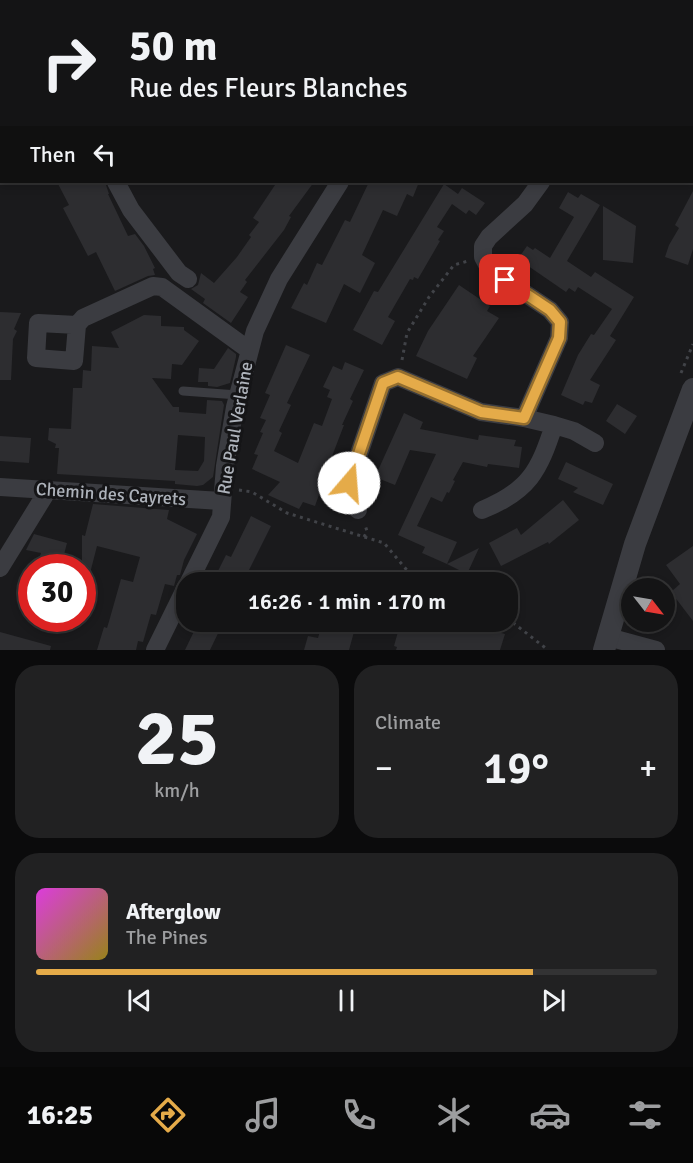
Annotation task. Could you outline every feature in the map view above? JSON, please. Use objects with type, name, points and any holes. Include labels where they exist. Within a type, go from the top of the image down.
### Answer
[{"type":"street","points":[[117,183],[131,210],[179,273],[188,279]]},
{"type":"street","name":"Rue Paul Verlaine","points":[[194,572],[221,517],[225,466],[238,395],[249,350],[262,314],[279,279],[339,183]]},
{"type":"street","points":[[524,418],[559,338],[560,322],[550,310],[490,270],[483,257],[483,246],[489,237],[525,204],[540,183]]},
{"type":"street","points":[[77,325],[83,318],[153,286],[162,287],[249,350]]},
{"type":"street","points":[[358,510],[344,498],[383,383],[398,377],[481,412],[554,425],[574,431],[595,443]]},
{"type":"street","points":[[656,650],[606,643],[635,544],[693,389]]},
{"type":"street","points":[[676,431],[693,411]]},
{"type":"street","points":[[483,510],[505,501],[527,483],[545,453],[554,425]]},
{"type":"street","name":"Chemin des Cayrets","points":[[0,487],[222,494]]},
{"type":"street","points":[[0,568],[48,490]]},
{"type":"street","points":[[155,650],[176,607]]},
{"type":"lane","points":[[183,391],[238,395]]},
{"type":"path","points":[[398,377],[407,333],[429,297],[454,266],[483,257]]},
{"type":"path","points":[[222,494],[252,492],[287,513],[384,543],[409,572]]},
{"type":"path","points":[[518,627],[548,650]]},
{"type":"building","points":[[58,183],[105,183],[108,194],[128,236],[135,234],[144,246],[155,268],[153,269],[155,275],[115,291],[96,252],[88,256],[63,208],[69,205]]},
{"type":"building","points":[[276,183],[313,183],[289,216],[291,217],[284,230],[245,280],[247,282],[240,292],[248,297],[231,323],[203,303],[205,299],[191,289],[198,285],[201,273],[214,283],[237,257],[259,222],[253,218]]},
{"type":"building","points":[[369,183],[419,183],[413,197],[407,194],[397,216],[383,210],[362,255],[375,263],[360,293],[344,284],[326,323],[291,308],[304,283],[307,285],[317,263],[322,265],[345,220],[350,222]]},
{"type":"building","points":[[444,184],[458,194],[462,188],[485,203],[476,215],[469,210],[466,214],[452,204],[437,227],[444,231],[438,240],[440,241],[418,279],[414,277],[413,280],[410,279],[388,317],[395,321],[382,345],[353,330],[374,291],[378,292]]},
{"type":"building","points":[[693,191],[693,249],[688,265],[665,257],[679,228],[675,225]]},
{"type":"building","points":[[568,192],[578,198],[581,194],[600,205],[567,261],[591,277],[595,272],[634,297],[610,336],[616,340],[590,380],[600,385],[592,403],[585,401],[583,405],[561,395],[578,355],[591,334],[594,335],[612,309],[578,287],[575,292],[569,288],[566,292],[518,259],[527,246],[533,250],[535,248],[550,258],[574,217],[559,208]]},
{"type":"building","points":[[603,206],[636,226],[633,263],[603,260]]},
{"type":"building","points":[[459,285],[490,306],[487,311],[499,318],[473,356],[477,358],[467,379],[416,356],[428,331]]},
{"type":"building","points":[[0,312],[21,313],[14,329],[17,331],[13,339],[11,380],[0,380]]},
{"type":"building","points":[[144,315],[161,316],[161,326],[184,327],[184,330],[199,341],[182,365],[172,364],[171,379],[152,378],[173,407],[179,407],[179,412],[206,414],[207,400],[222,401],[224,405],[213,477],[203,485],[175,484],[175,481],[57,474],[59,448],[55,448],[56,444],[48,440],[49,428],[71,429],[73,388],[82,388],[83,370],[91,371],[92,346],[119,348],[111,332]],"holes":[[[178,435],[205,437],[204,461],[198,471],[175,470]]]},
{"type":"building","points":[[286,345],[310,355],[287,403],[291,405],[279,431],[282,433],[274,451],[298,463],[314,423],[322,426],[332,399],[327,397],[330,390],[323,387],[333,366],[342,370],[345,362],[364,370],[350,399],[353,401],[329,464],[326,463],[317,488],[321,489],[315,506],[303,502],[299,509],[268,495],[280,482],[252,469],[258,455],[254,454],[263,433],[260,432],[266,420],[260,418],[270,395],[265,393]]},
{"type":"building","points":[[228,348],[236,354],[230,383],[217,387],[208,386],[208,382],[198,382],[199,368],[214,369]]},
{"type":"building","points":[[617,404],[637,416],[625,434],[606,421]]},
{"type":"building","points":[[404,413],[423,422],[420,429],[478,440],[479,435],[516,440],[514,446],[522,447],[519,468],[488,464],[487,467],[463,462],[449,493],[447,492],[442,502],[431,497],[417,526],[457,542],[447,564],[422,553],[425,547],[398,535],[436,454],[410,450],[395,485],[375,477]]},
{"type":"building","points":[[0,436],[31,438],[29,463],[0,461]]},
{"type":"building","points":[[566,462],[613,484],[603,505],[573,492],[578,488],[558,479]]},
{"type":"building","points":[[563,500],[579,520],[549,544],[548,542],[501,566],[489,543],[517,528],[521,535]]},
{"type":"building","points":[[93,504],[169,510],[167,519],[197,534],[181,572],[176,572],[174,586],[165,584],[156,615],[151,614],[143,642],[138,641],[136,650],[97,650],[104,627],[107,628],[121,579],[133,582],[140,557],[97,546],[95,554],[82,554],[82,535],[85,536]]},
{"type":"building","points":[[251,516],[271,526],[248,572],[218,572],[226,555],[231,557]]},
{"type":"building","points":[[34,534],[67,543],[64,554],[41,554],[26,550]]},
{"type":"building","points":[[693,546],[693,621],[675,597],[675,588],[680,584],[666,565]]},
{"type":"building","points":[[479,548],[468,572],[447,564]]},
{"type":"building","points":[[0,632],[51,646],[50,650],[0,650]]},
{"type":"building","points":[[194,632],[219,632],[210,650],[185,650]]},
{"type":"building","points":[[320,632],[354,632],[349,650],[304,650],[308,636],[318,638]]},
{"type":"building","points":[[398,632],[498,632],[505,634],[500,650],[396,650],[397,647],[394,646]]},
{"type":"route","points":[[349,483],[383,383],[398,377],[481,412],[524,418],[559,338],[560,322],[550,310],[505,280]]}]
